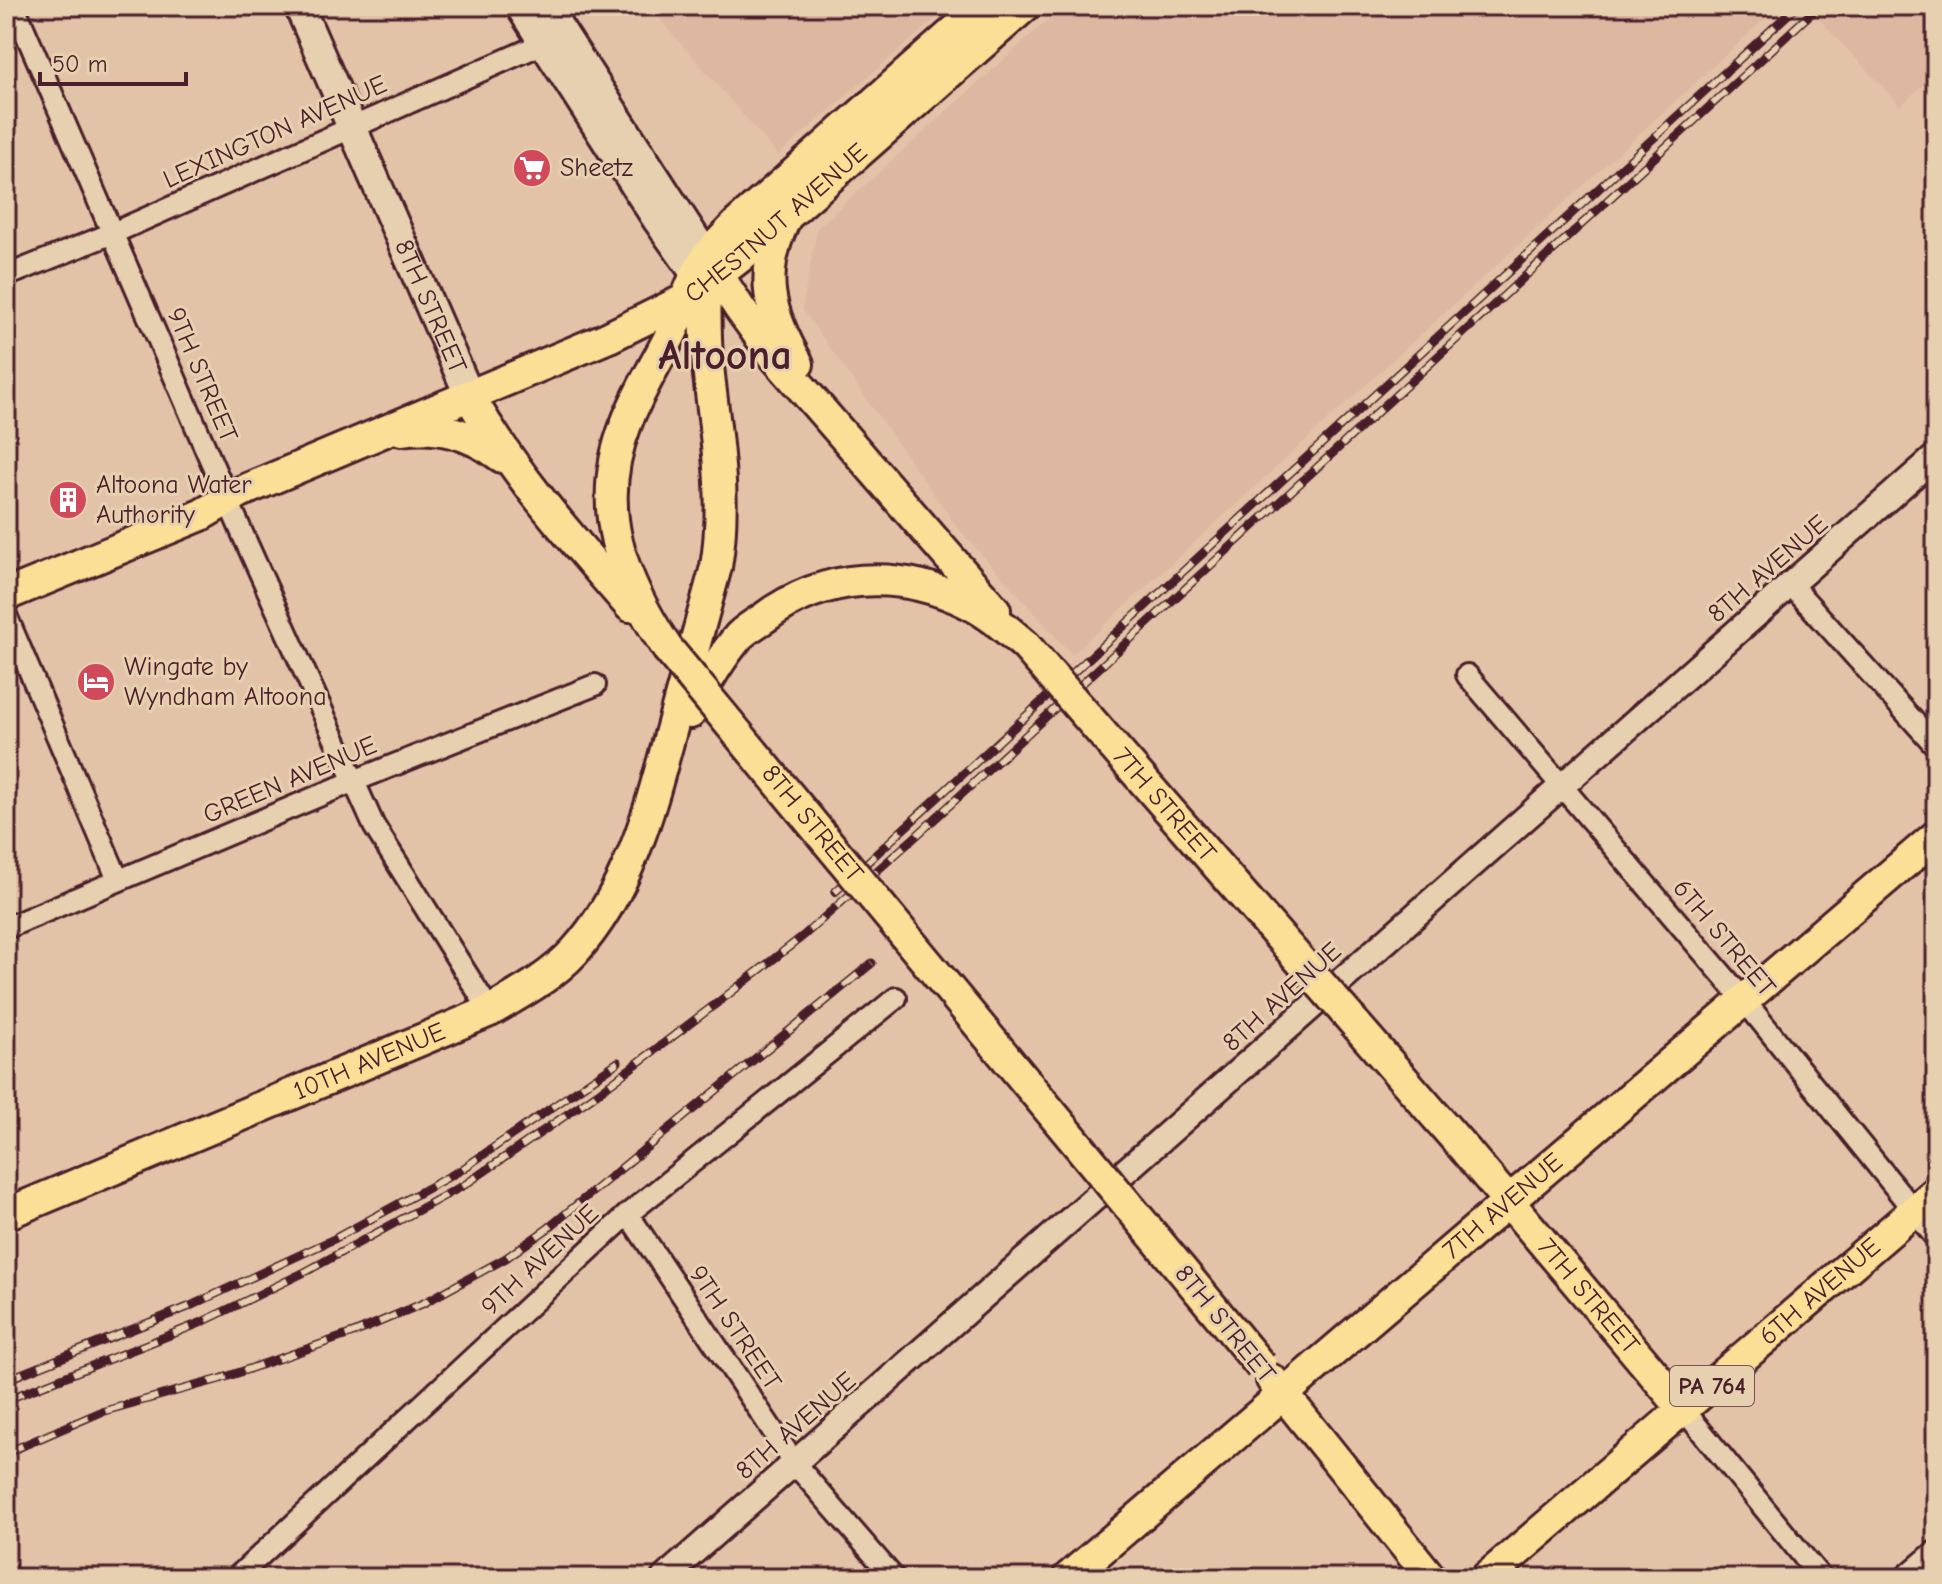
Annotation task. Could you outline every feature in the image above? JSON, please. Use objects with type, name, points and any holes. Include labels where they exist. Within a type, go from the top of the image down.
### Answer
[{"type":"main road","name":"8TH STREET","points":[[299,6],[469,395],[490,433],[592,563],[667,648],[1261,1366],[1431,1578]]},
{"type":"main road","name":"7TH STREET","points":[[520,6],[554,38],[702,279],[843,433],[1466,1151],[1684,1410]]},
{"type":"main road","name":"7TH STREET","points":[[545,6],[554,38]]},
{"type":"main road","name":"CHESTNUT AVENUE","points":[[702,279],[738,223],[983,6]]},
{"type":"main road","name":"CHESTNUT AVENUE","points":[[6,595],[201,515],[227,498],[609,337],[702,279],[785,218],[1025,6]]},
{"type":"main road","points":[[785,218],[768,265],[768,290],[773,312],[808,382],[843,433]]},
{"type":"main road","points":[[667,648],[630,587],[618,550],[611,507],[614,467],[624,427],[702,279]]},
{"type":"main road","points":[[649,811],[716,567],[722,531],[723,495],[702,279]]},
{"type":"main road","points":[[375,434],[424,428],[454,431],[475,439],[518,469]]},
{"type":"main road","points":[[649,811],[683,726],[711,673],[741,634],[783,603],[828,585],[871,579],[920,586],[966,602],[1025,645]]},
{"type":"main road","name":"10TH AVENUE","points":[[6,1214],[490,1011],[535,985],[573,953],[598,921],[640,841],[649,811]]},
{"type":"main road","name":"7TH AVENUE","points":[[1068,1578],[1936,836]]},
{"type":"main road","name":"6TH AVENUE","points":[[1486,1578],[1925,1202]]},
{"type":"street","name":"9TH STREET","points":[[14,6],[227,498],[374,826],[490,1011]]},
{"type":"street","name":"LEXINGTON AVENUE","points":[[6,276],[113,233],[554,38]]},
{"type":"street","name":"8TH AVENUE","points":[[664,1578],[1936,456]]},
{"type":"street","points":[[1792,586],[1936,746]]},
{"type":"street","points":[[6,615],[118,880]]},
{"type":"street","name":"6TH STREET","points":[[1467,675],[1744,1000],[1925,1202],[1936,1238]]},
{"type":"street","name":"GREEN AVENUE","points":[[6,928],[354,781],[595,685]]},
{"type":"street","name":"9TH AVENUE","points":[[236,1578],[628,1214],[896,998]]},
{"type":"street","name":"9TH STREET","points":[[628,1214],[795,1464],[894,1578]]},
{"type":"street","name":"7TH STREET","points":[[1684,1410],[1821,1578]]},
{"type":"street","points":[[1904,1578],[1936,1551]]},
{"type":"shaded area","points":[[648,6],[950,6],[778,155]]},
{"type":"shaded area","points":[[1063,6],[1779,6],[1072,655],[957,527],[802,309],[817,228]]},
{"type":"shaded area","points":[[1807,6],[1936,6],[1936,74],[1900,106]]},
{"type":"railway","points":[[835,892],[1797,6]]},
{"type":"railway","points":[[6,1400],[200,1323],[307,1271],[466,1184],[598,1093],[725,997],[803,936],[914,838],[1819,6]]},
{"type":"railway","points":[[6,1453],[101,1412],[220,1379],[356,1332],[424,1303],[506,1258],[547,1229],[872,963]]},
{"type":"railway","points":[[6,1380],[188,1307],[334,1239],[461,1170],[618,1062]]},
{"type":"place","name":"Sheetz","points":[[532,168]]},
{"type":"place","name":"Altoona Water Authority","points":[[68,500]]},
{"type":"place","name":"Wingate by Wyndham Altoona","points":[[96,682]]},
{"type":"district","name":"Altoona","points":[[725,355]]}]
